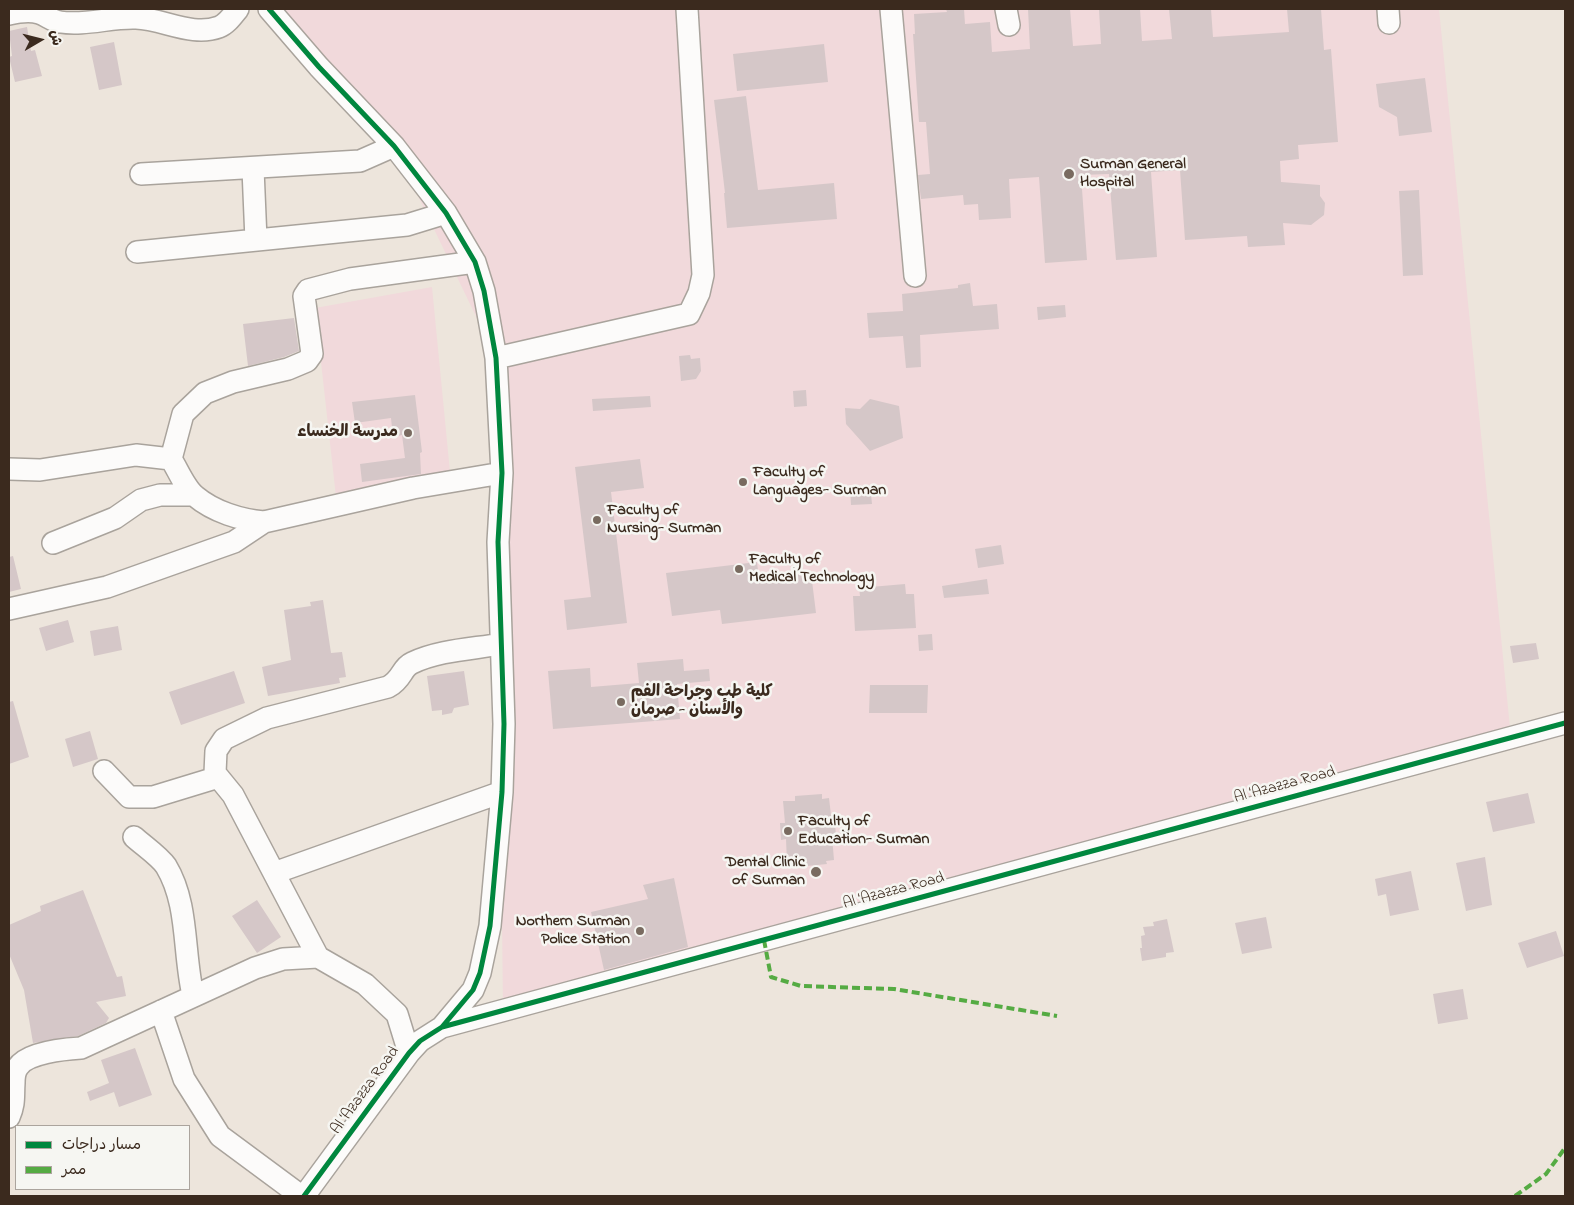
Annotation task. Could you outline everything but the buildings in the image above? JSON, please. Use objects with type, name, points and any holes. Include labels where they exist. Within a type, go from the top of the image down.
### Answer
[{"type":"street","points":[[9,14],[21,11],[38,12],[57,22],[70,23],[135,18],[157,20],[181,28],[204,30],[220,27],[238,9]]},
{"type":"street","points":[[269,9],[319,67],[394,146],[446,212],[475,262],[484,291],[496,358],[502,473],[498,542],[504,724],[502,792],[490,926],[480,973],[473,990],[442,1027]]},
{"type":"street","points":[[496,358],[689,314],[700,293],[703,275],[687,9]]},
{"type":"street","points":[[890,9],[915,276]]},
{"type":"street","points":[[141,174],[360,161],[394,146]]},
{"type":"street","points":[[253,168],[256,240]]},
{"type":"street","points":[[137,252],[407,225],[446,212]]},
{"type":"street","points":[[475,262],[350,279],[308,290],[304,296],[312,354],[307,361],[288,369],[233,382],[205,393],[183,414],[171,459],[194,495],[218,510],[248,520],[264,522],[413,488],[502,473]]},
{"type":"street","points":[[9,469],[40,470],[136,455],[171,459]]},
{"type":"street","points":[[53,543],[115,518],[141,500],[160,495],[194,495]]},
{"type":"street","points":[[9,610],[107,587],[234,542],[264,522]]},
{"type":"street","points":[[104,771],[129,797],[153,797],[212,779],[215,773],[216,751],[224,740],[267,718],[388,686],[401,678],[403,671],[411,663],[450,652],[501,644]]},
{"type":"street","name":"Al ‘Azazza Road","points":[[302,1196],[408,1053],[420,1041],[442,1027],[1565,723]]},
{"type":"street","points":[[215,773],[233,795],[318,957],[364,984],[397,1014],[408,1053]]},
{"type":"street","points":[[274,873],[502,792]]},
{"type":"street","points":[[134,838],[165,865],[178,894],[185,920],[183,935],[187,969],[193,995]]},
{"type":"street","points":[[9,1117],[14,1104],[11,1078],[17,1068],[29,1058],[61,1050],[80,1048],[255,968],[283,959],[318,957]]},
{"type":"street","points":[[161,1010],[184,1079],[220,1136],[302,1196]]},
{"type":"shaded area","points":[[269,9],[1439,9],[1511,738],[503,1010],[496,358],[394,146]]},
{"type":"shaded area","points":[[432,287],[450,472],[336,497],[315,308]]},
{"type":"marked path","points":[[764,940],[771,977],[801,986],[894,989],[1057,1016]]},
{"type":"marked path","points":[[1515,1196],[1546,1174],[1565,1148]]},
{"type":"cycle path","points":[[269,9],[319,67],[394,146],[446,213],[475,262],[484,291],[496,358],[502,473],[498,542],[504,724],[502,792],[490,926],[480,973],[473,990],[442,1027]]},
{"type":"cycle path","points":[[304,1196],[409,1053],[420,1041],[442,1027],[1565,723]]},
{"type":"place","name":"Surman General Hospital","points":[[1069,174]]},
{"type":"place","name":"مدرسة الخنساء","points":[[408,433]]},
{"type":"place","name":"Faculty of Languages- Surman","points":[[743,482]]},
{"type":"place","name":"Faculty of Nursing- Surman","points":[[597,520]]},
{"type":"place","name":"Faculty of Medical Technology","points":[[739,569]]},
{"type":"place","name":"كلية طب وجراحة الفم والأسنان - صرمان","points":[[621,702]]},
{"type":"place","name":"Faculty of Education- Surman","points":[[788,831]]},
{"type":"place","name":"Dental Clinic of Surman","points":[[816,872]]},
{"type":"place","name":"Northern Surman Police Station","points":[[640,931]]}]
